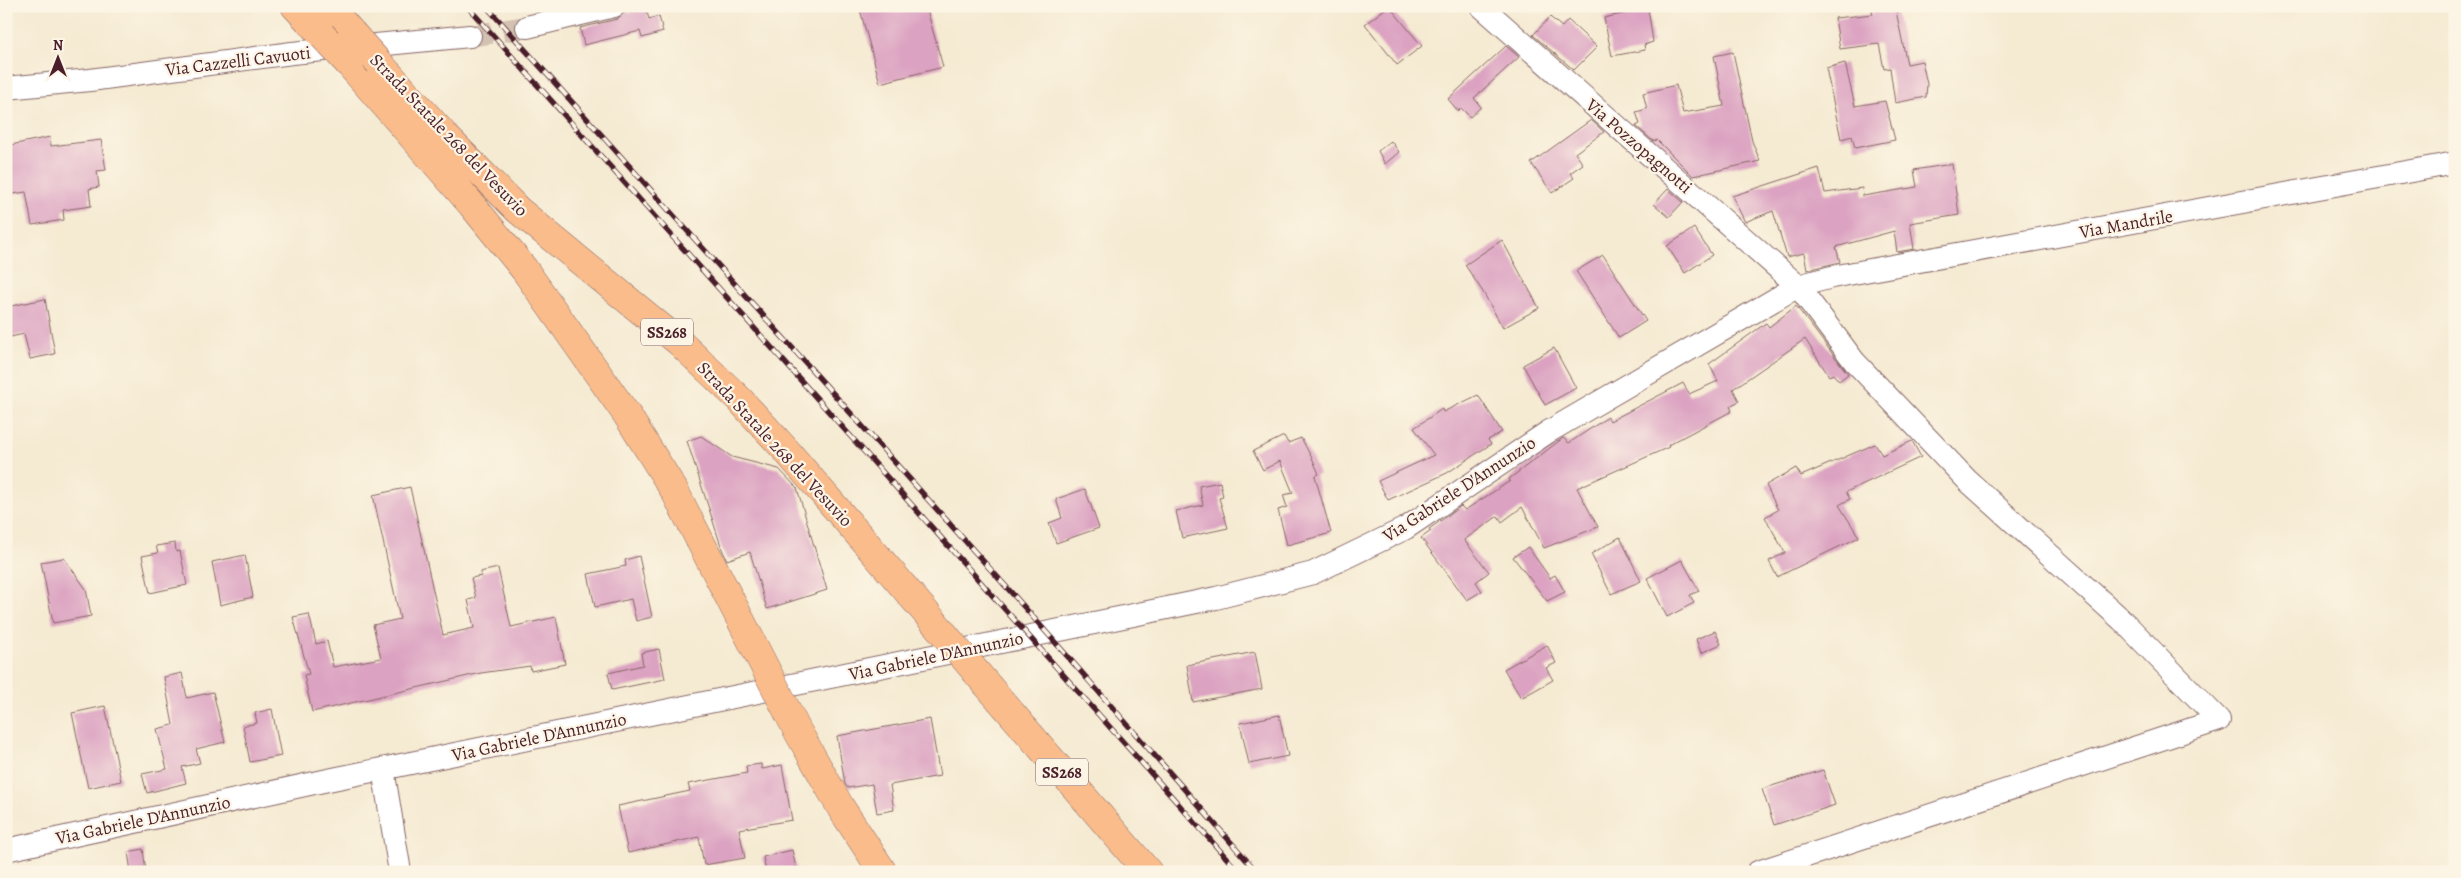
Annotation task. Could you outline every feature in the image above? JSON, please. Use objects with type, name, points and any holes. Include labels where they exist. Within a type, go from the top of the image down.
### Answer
[{"type":"highway","name":"Strada Statale 268 del Vesuvio","points":[[295,6],[350,65],[466,198],[524,269],[574,336],[674,490],[797,730],[841,808],[883,872]]},
{"type":"highway","name":"Strada Statale 268 del Vesuvio","points":[[328,6],[446,137],[518,210],[679,342],[739,399],[784,448],[1148,872]]},
{"type":"street","points":[[527,27],[559,13],[614,6]]},
{"type":"street","name":"Via Pozzopagnotti","points":[[1481,6],[1798,286],[1854,361],[1968,481],[2122,620],[2219,720],[1758,872]]},
{"type":"street","name":"Via Cazzelli Cavuoti","points":[[6,88],[90,80],[292,53],[470,36]]},
{"type":"street","name":"Via Mandrile","points":[[1798,286],[1832,278],[2455,163]]},
{"type":"street","name":"Via Gabriele D'Annunzio","points":[[6,850],[383,769],[1216,598],[1312,573],[1406,528],[1548,432],[1798,286]]},
{"type":"street","points":[[383,769],[400,872]]},
{"type":"building","points":[[859,6],[926,6],[943,67],[880,83]]},
{"type":"building","points":[[1389,6],[1422,46],[1397,65],[1365,24]]},
{"type":"building","points":[[1871,6],[1895,6],[1907,64],[1922,61],[1927,84],[1926,97],[1895,103],[1890,68],[1884,69],[1879,44],[1840,49],[1835,18],[1873,14]]},
{"type":"building","points":[[1648,8],[1653,42],[1644,45],[1645,50],[1612,56],[1604,18]]},
{"type":"building","points":[[646,9],[649,19],[659,16],[663,32],[642,38],[640,31],[584,45],[580,28],[617,19],[625,12],[630,11],[630,13]]},
{"type":"building","points":[[1550,17],[1562,27],[1568,20],[1597,47],[1574,70],[1533,35]]},
{"type":"building","points":[[1506,46],[1519,57],[1474,98],[1481,107],[1470,117],[1461,108],[1458,111],[1448,99]]},
{"type":"building","points":[[1733,52],[1752,141],[1760,161],[1693,176],[1657,140],[1653,141],[1636,126],[1640,124],[1636,112],[1647,109],[1643,93],[1676,85],[1683,113],[1724,106],[1714,56]]},
{"type":"building","points":[[1845,63],[1855,106],[1885,101],[1895,140],[1855,148],[1852,136],[1841,139],[1826,68]]},
{"type":"building","points":[[1591,120],[1604,132],[1575,153],[1583,164],[1570,173],[1574,178],[1552,193],[1531,163]]},
{"type":"building","points":[[50,137],[51,146],[101,140],[106,170],[97,171],[99,187],[89,189],[91,206],[63,210],[64,220],[32,225],[26,192],[6,195],[6,146]]},
{"type":"building","points":[[1391,141],[1399,152],[1385,164],[1378,151]]},
{"type":"building","points":[[1952,164],[1959,215],[1910,223],[1914,249],[1897,252],[1894,231],[1836,247],[1840,262],[1807,270],[1804,253],[1787,257],[1773,211],[1745,222],[1732,196],[1819,168],[1825,193],[1862,188],[1863,196],[1917,187],[1914,170]]},
{"type":"building","points":[[1668,189],[1683,202],[1669,217],[1654,204]]},
{"type":"building","points":[[1694,228],[1712,255],[1685,273],[1667,246]]},
{"type":"building","points":[[1502,240],[1539,308],[1503,328],[1465,265]]},
{"type":"building","points":[[1603,255],[1646,321],[1619,338],[1576,271]]},
{"type":"building","points":[[45,299],[55,354],[30,359],[24,334],[6,338],[6,307]]},
{"type":"building","points":[[1796,306],[1848,374],[1839,381],[1833,374],[1829,376],[1805,339],[1733,389],[1739,401],[1730,406],[1732,411],[1668,445],[1669,447],[1577,488],[1598,527],[1544,548],[1522,507],[1502,522],[1498,516],[1464,540],[1489,572],[1476,582],[1482,591],[1467,600],[1421,538],[1431,531],[1429,529],[1461,506],[1465,510],[1510,481],[1509,479],[1563,438],[1569,443],[1608,417],[1610,421],[1683,383],[1689,394],[1718,381],[1709,364],[1766,323],[1769,327]]},
{"type":"building","points":[[1554,348],[1576,388],[1545,405],[1523,365]]},
{"type":"building","points":[[1478,395],[1502,432],[1488,440],[1491,444],[1447,473],[1388,500],[1378,481],[1434,455],[1414,428],[1442,409],[1443,412]]},
{"type":"building","points":[[701,436],[732,457],[779,469],[797,488],[827,590],[767,609],[750,552],[727,560],[722,549],[687,441]]},
{"type":"building","points":[[1284,436],[1288,443],[1301,438],[1313,460],[1319,474],[1315,476],[1331,533],[1287,545],[1278,510],[1287,507],[1283,495],[1293,493],[1280,461],[1263,470],[1253,451]]},
{"type":"building","points":[[1912,441],[1921,457],[1846,492],[1850,499],[1839,505],[1859,537],[1777,577],[1769,561],[1785,553],[1765,517],[1778,510],[1766,485],[1796,468],[1801,476],[1875,444],[1882,455]]},
{"type":"building","points":[[1220,482],[1223,497],[1219,498],[1228,528],[1182,538],[1176,511],[1203,505],[1199,486]]},
{"type":"building","points":[[410,487],[443,635],[474,628],[468,600],[476,598],[471,578],[481,576],[480,572],[498,568],[511,627],[556,617],[565,664],[531,671],[530,666],[481,673],[312,712],[304,675],[309,674],[293,617],[309,614],[316,644],[327,641],[333,667],[381,658],[373,625],[400,619],[373,495]]},
{"type":"building","points":[[1085,489],[1099,528],[1056,543],[1049,523],[1062,518],[1056,499]]},
{"type":"building","points":[[1620,537],[1641,581],[1611,594],[1591,554]]},
{"type":"building","points":[[175,543],[176,552],[180,551],[187,585],[150,593],[142,556],[158,553],[156,546]]},
{"type":"building","points":[[1528,547],[1550,578],[1555,575],[1565,592],[1547,601],[1513,557]]},
{"type":"building","points":[[245,555],[253,597],[220,605],[212,562]]},
{"type":"building","points":[[639,556],[652,617],[636,621],[631,599],[595,607],[588,574],[626,566],[625,560]]},
{"type":"building","points":[[64,558],[86,589],[91,616],[53,623],[41,562]]},
{"type":"building","points":[[1682,560],[1699,591],[1690,595],[1694,603],[1667,617],[1647,578]]},
{"type":"building","points":[[1715,631],[1721,644],[1701,653],[1696,639]]},
{"type":"building","points":[[1547,645],[1556,663],[1546,668],[1553,680],[1521,698],[1504,669]]},
{"type":"building","points":[[659,649],[665,679],[612,690],[608,673],[643,665],[641,653]]},
{"type":"building","points":[[1255,652],[1262,689],[1193,702],[1187,665]]},
{"type":"building","points":[[182,673],[187,698],[213,692],[225,742],[196,749],[200,763],[182,767],[186,783],[147,793],[142,774],[167,769],[157,729],[173,725],[164,677]]},
{"type":"building","points":[[105,706],[121,781],[88,788],[72,713]]},
{"type":"building","points":[[272,709],[281,756],[250,762],[243,726],[257,723],[255,713]]},
{"type":"building","points":[[1279,715],[1288,756],[1249,764],[1240,723]]},
{"type":"building","points":[[930,719],[940,776],[890,785],[894,810],[877,813],[872,784],[848,788],[845,784],[837,736]]},
{"type":"building","points":[[761,764],[762,769],[782,765],[792,820],[739,829],[745,858],[704,865],[699,837],[628,853],[618,806],[690,791],[688,784],[747,773],[746,766]]},
{"type":"building","points":[[1823,770],[1835,805],[1774,825],[1762,789]]},
{"type":"building","points":[[143,849],[146,872],[131,872],[128,852]]},
{"type":"building","points":[[792,850],[797,872],[766,872],[763,857]]},
{"type":"tunnel","points":[[470,36],[527,27]]},
{"type":"railway","points":[[467,6],[1239,872]]},
{"type":"railway","points":[[486,6],[1018,600],[1257,872]]}]
